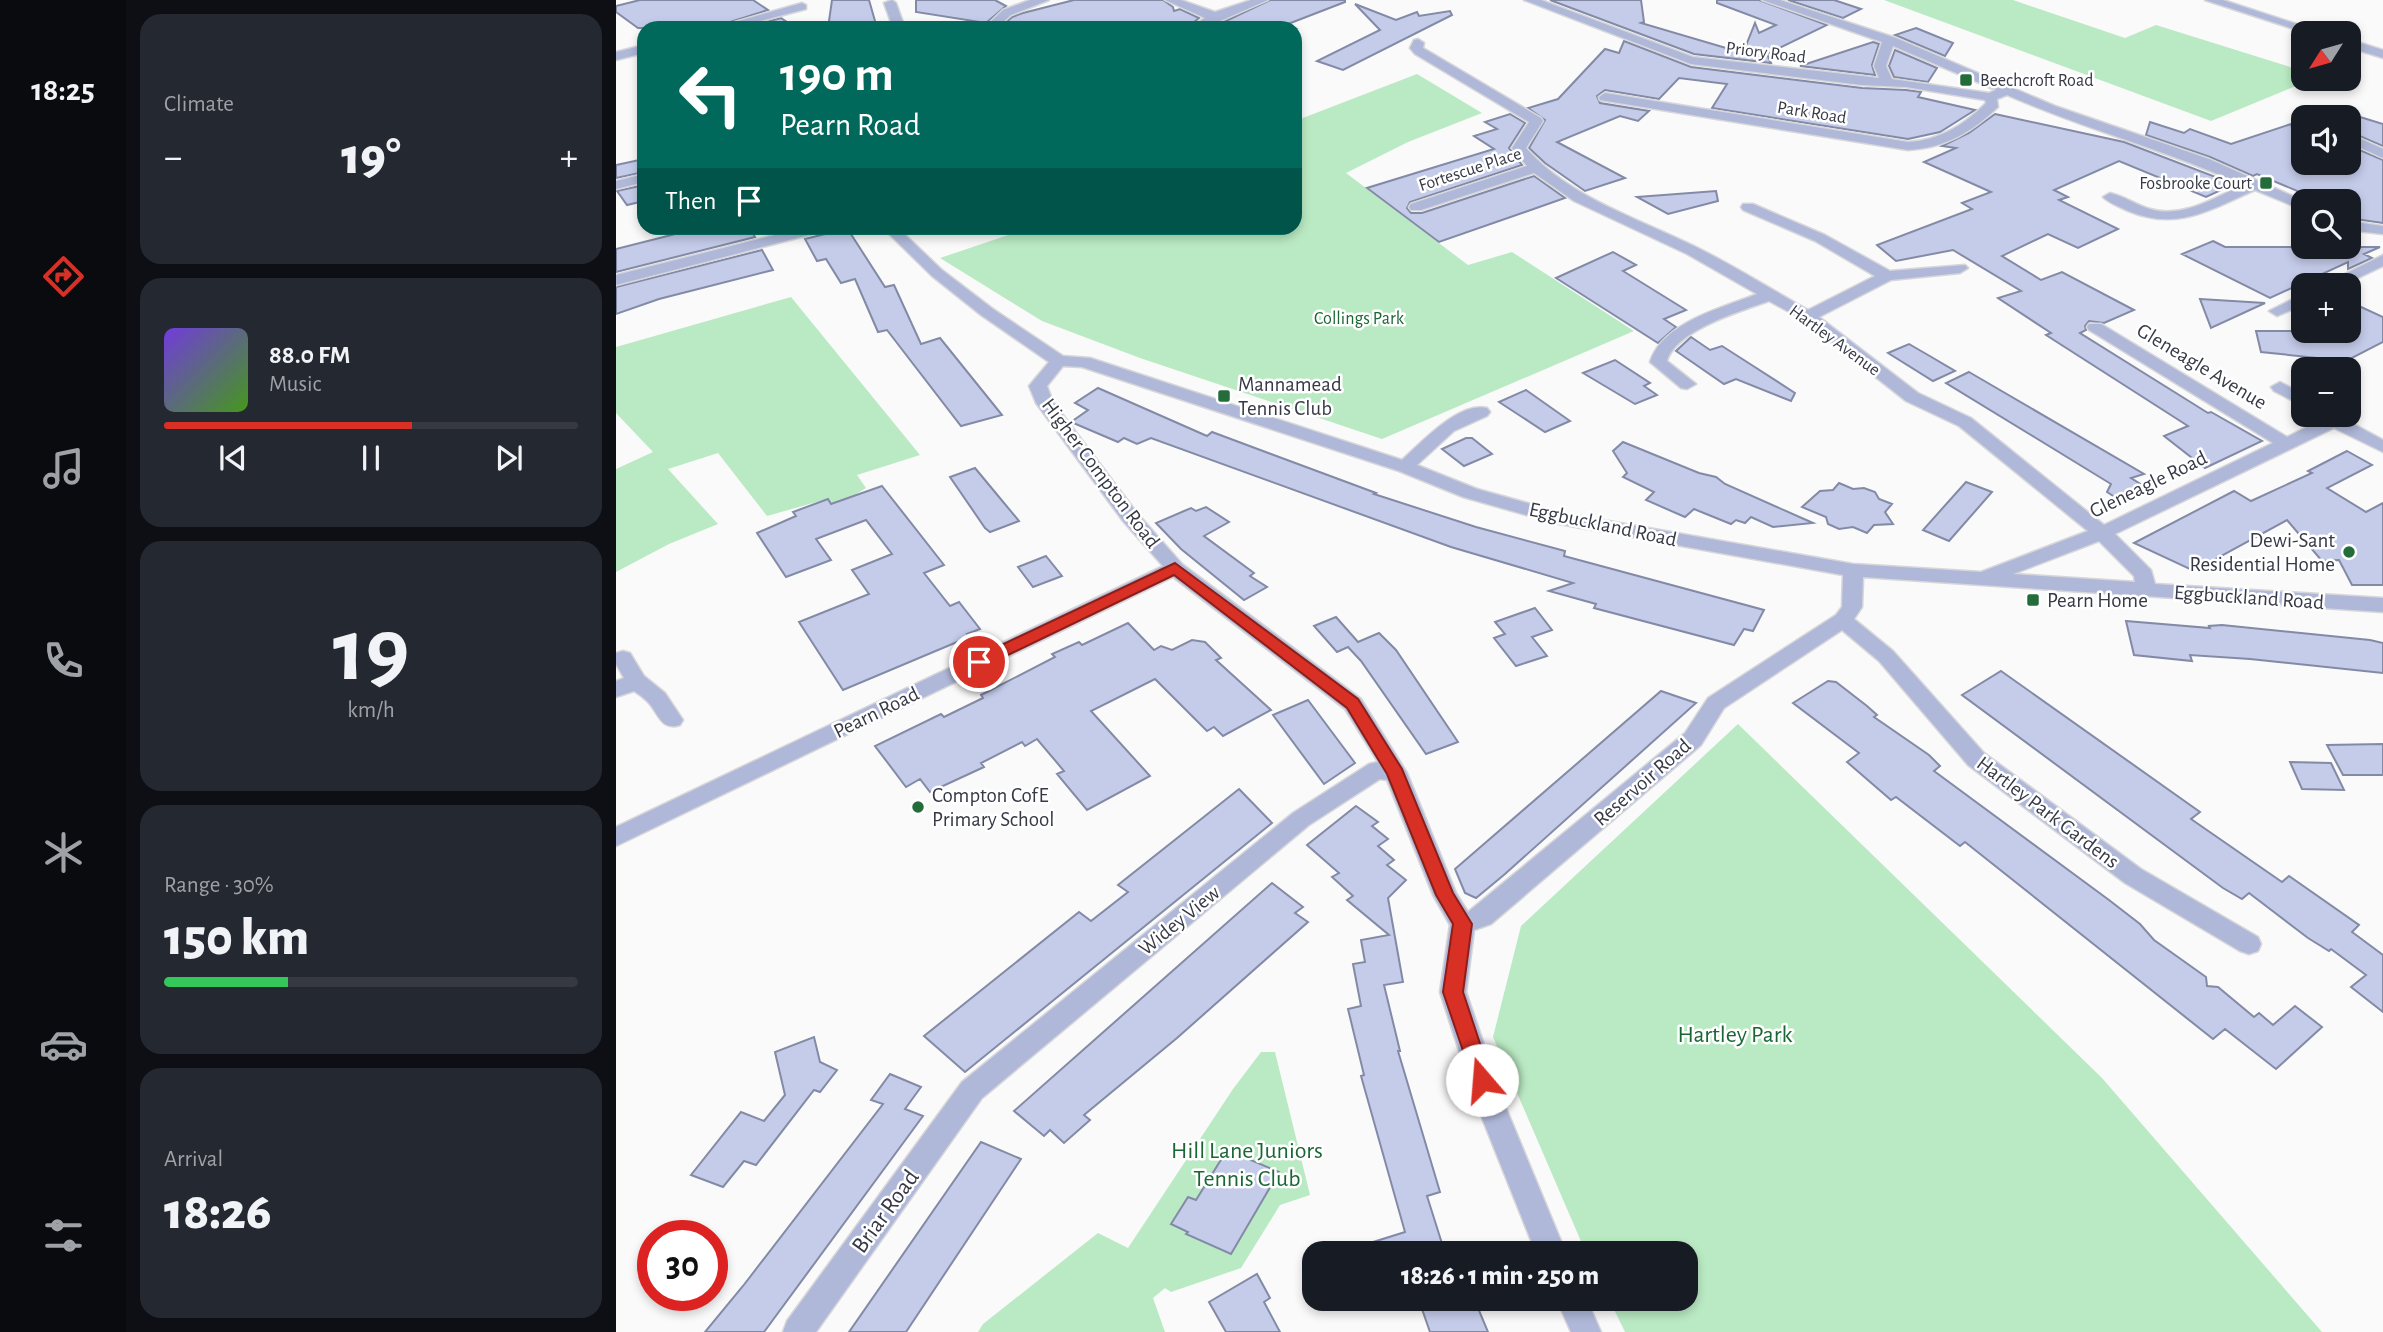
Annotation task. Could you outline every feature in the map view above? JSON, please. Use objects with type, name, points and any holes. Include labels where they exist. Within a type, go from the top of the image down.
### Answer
[{"type":"street","points":[[995,21],[1011,8],[1043,0]]},
{"type":"street","points":[[1171,0],[1204,14],[1216,16]]},
{"type":"street","points":[[1207,21],[1262,0]]},
{"type":"street","name":"Priory Road","points":[[1530,0],[1691,60],[1887,82],[1990,97],[2008,91]]},
{"type":"street","points":[[1768,0],[1892,41],[2050,109],[2204,162],[2291,201]]},
{"type":"street","points":[[2211,0],[2291,25]]},
{"type":"street","points":[[890,3],[896,21]]},
{"type":"street","points":[[749,21],[803,8]]},
{"type":"street","points":[[1887,82],[1880,66],[1885,45],[1892,41]]},
{"type":"street","points":[[1418,43],[1416,48],[1419,51],[1536,121],[1519,148],[1536,168]]},
{"type":"street","points":[[2361,47],[2383,54]]},
{"type":"street","points":[[616,56],[637,51]]},
{"type":"street","name":"Park Road","points":[[1605,97],[1908,146],[1924,146],[1959,133],[1974,124],[1993,104],[1990,97]]},
{"type":"street","points":[[2361,143],[2383,154]]},
{"type":"street","name":"Fortescue Place","points":[[1416,207],[1536,168]]},
{"type":"street","name":"Hartley Avenue","points":[[1536,168],[1580,198],[1692,251],[1808,316],[1912,397],[1965,422],[2102,533],[2144,574],[2146,590]]},
{"type":"street","points":[[616,185],[637,180]]},
{"type":"street","points":[[2110,197],[2152,214],[2167,215],[2189,213],[2254,185]]},
{"type":"street","points":[[1756,215],[1820,238],[1887,276]]},
{"type":"street","points":[[2361,228],[2381,232]]},
{"type":"street","points":[[616,280],[792,235]]},
{"type":"street","name":"Eggbuckland Road","points":[[897,235],[937,272],[987,312],[1059,361],[1084,362],[1405,467],[1471,493],[1561,519],[1853,570],[2383,605]]},
{"type":"street","points":[[2356,273],[2383,260]]},
{"type":"street","points":[[1808,316],[1887,276],[1960,268]]},
{"type":"street","points":[[1687,384],[1658,362],[1662,347],[1697,324],[1769,295]]},
{"type":"street","points":[[2277,311],[2291,305]]},
{"type":"street","name":"Gleneagle Avenue","points":[[2095,327],[2285,443]]},
{"type":"street","name":"Higher Compton Road","points":[[1059,361],[1046,373],[1038,386],[1045,403],[1130,517],[1175,568],[1353,704],[1396,773],[1445,895],[1462,924]]},
{"type":"street","points":[[2280,387],[2291,394]]},
{"type":"street","points":[[1405,467],[1448,427],[1481,412]]},
{"type":"street","name":"Gleneagle Road","points":[[1978,580],[2102,533],[2313,427]]},
{"type":"street","points":[[2346,427],[2383,447]]},
{"type":"street","name":"Pearn Road","points":[[616,837],[1175,568]]},
{"type":"street","points":[[1843,620],[1853,607],[1853,570]]},
{"type":"street","name":"Reservoir Road","points":[[1462,924],[1482,917],[1693,739],[1716,703],[1843,620]]},
{"type":"street","name":"Hartley Park Gardens","points":[[1843,620],[1886,656],[1976,759],[2133,876],[2249,944]]},
{"type":"street","points":[[623,658],[626,686],[657,698],[672,720]]},
{"type":"street","name":"Widey View","points":[[972,1090],[1301,819],[1377,770],[1396,773]]},
{"type":"street","points":[[1462,924],[1453,992],[1490,1103],[1546,1241]]},
{"type":"street","name":"Briar Road","points":[[798,1332],[972,1090]]},
{"type":"street","points":[[1577,1311],[1586,1332]]},
{"type":"green space","points":[[1884,0],[2013,0],[2125,38],[2156,25],[2291,67],[2291,88],[2211,121]]},
{"type":"green space","name":"Collings Park","points":[[1417,74],[1482,113],[1408,142],[1346,173],[1468,265],[1512,252],[1634,331],[1382,439],[1140,358],[1042,321],[940,258],[1008,235],[1302,235],[1302,118]]},
{"type":"green space","points":[[791,297],[920,455],[857,475],[866,488],[850,498],[831,504],[827,499],[767,516],[718,453],[668,469],[718,524],[669,544],[616,572],[616,469],[653,452],[616,413],[616,347]]},
{"type":"green space","name":"Hartley Park","points":[[1738,724],[2102,1078],[2322,1332],[1625,1332],[1615,1311],[1698,1311],[1698,1241],[1581,1241],[1493,1037],[1521,926]]},
{"type":"green space","name":"Hill Lane Juniors Tennis Club","points":[[1261,1052],[1275,1052],[1310,1195],[1280,1205],[1241,1268],[1171,1292],[1165,1288],[1153,1298],[1165,1332],[978,1332],[983,1324],[1098,1233],[1128,1248],[1233,1089]]},
{"type":"building","points":[[640,0],[753,0],[768,10],[733,21],[637,21],[637,27],[616,12],[616,6]]},
{"type":"building","points":[[832,0],[869,0],[875,21],[829,21]]},
{"type":"building","points":[[916,0],[995,0],[1006,6],[988,21],[916,12]]},
{"type":"building","points":[[1074,0],[1163,0],[1173,7],[1174,11],[1180,9],[1199,18],[1195,21],[1008,21],[1023,13]]},
{"type":"building","points":[[1270,0],[1345,0],[1296,21],[1226,21]]},
{"type":"building","points":[[1550,0],[1641,0],[1644,22],[1641,23],[1743,53],[1755,23],[1759,33],[1776,25],[1717,3],[1717,0],[1759,0],[1827,25],[1767,54],[1771,63],[1694,54]]},
{"type":"building","points":[[1788,0],[1834,0],[1861,9],[1843,18]]},
{"type":"building","points":[[1355,4],[1396,20],[1417,12],[1419,16],[1450,11],[1452,15],[1343,70],[1317,61],[1380,30]]},
{"type":"building","points":[[1916,28],[1953,43],[1945,56],[1895,35]]},
{"type":"building","points":[[1624,41],[1691,67],[1862,88],[1921,92],[1918,97],[1975,110],[1940,132],[1908,139],[1712,108],[1727,84],[1679,78],[1659,99],[1605,90],[1597,96],[1600,103],[1649,111],[1638,121],[1620,116],[1557,142],[1625,178],[1585,191],[1545,163],[1529,148],[1545,120],[1528,108],[1558,99],[1605,49],[1619,53]]},
{"type":"building","points":[[1873,42],[1879,44],[1872,65],[1875,75],[1800,66]]},
{"type":"building","points":[[1895,50],[1937,68],[1928,82],[1894,77],[1889,66]]},
{"type":"building","points":[[1510,114],[1525,123],[1509,148],[1522,165],[1410,202],[1407,208],[1411,213],[1422,213],[1534,176],[1565,198],[1439,242],[1367,188],[1494,149],[1474,136],[1497,129],[1485,122]]},
{"type":"building","points":[[1995,114],[2124,142],[2234,184],[2206,197],[2119,161],[2054,190],[2068,197],[2059,200],[2118,229],[2078,248],[2048,234],[2002,256],[2041,280],[2062,272],[2134,310],[2104,323],[2089,321],[2085,326],[2086,330],[2080,333],[2208,413],[2211,412],[2262,441],[2205,468],[2164,436],[2188,426],[2046,335],[2051,333],[1998,298],[2021,291],[1953,250],[1896,261],[1877,245],[1972,209],[1962,203],[1991,192],[1924,162],[1956,148],[1942,146],[1969,133]]},
{"type":"building","points":[[2361,117],[2383,124],[2383,146],[2361,137]]},
{"type":"building","points":[[2150,122],[2184,133],[2190,129],[2231,144],[2291,124],[2291,175],[2361,175],[2361,151],[2383,160],[2383,223],[2361,220],[2361,189],[2293,189],[2146,135]]},
{"type":"building","points":[[637,160],[637,174],[616,178],[616,165]]},
{"type":"building","points":[[637,187],[637,203],[627,205],[617,191]]},
{"type":"building","points":[[1716,191],[1718,201],[1668,214],[1637,197]]},
{"type":"building","points":[[671,235],[755,237],[616,272],[616,249]]},
{"type":"building","points":[[821,235],[852,235],[885,287],[894,285],[921,344],[940,338],[1002,415],[961,426],[887,330],[878,332],[855,279],[841,283],[826,259],[817,261],[805,239]]},
{"type":"building","points":[[2213,241],[2225,247],[2291,247],[2291,259],[2361,259],[2361,247],[2380,247],[2364,254],[2372,258],[2348,269],[2348,262],[2324,273],[2291,273],[2291,288],[2270,298],[2182,254]]},
{"type":"building","points":[[762,250],[773,270],[659,299],[616,314],[616,287]]},
{"type":"building","points":[[1613,252],[1636,265],[1623,271],[1686,310],[1664,319],[1676,327],[1658,343],[1556,278]]},
{"type":"building","points":[[2200,299],[2265,303],[2211,328]]},
{"type":"building","points":[[2361,307],[2383,317],[2383,342],[2354,357],[2308,357],[2261,352],[2256,331],[2291,331],[2291,343],[2361,343]]},
{"type":"building","points":[[1691,337],[1710,350],[1722,346],[1747,362],[1795,393],[1791,401],[1736,379],[1724,384],[1676,351]]},
{"type":"building","points":[[1909,344],[1955,371],[1933,381],[1888,353]]},
{"type":"building","points":[[1615,360],[1650,383],[1644,386],[1657,395],[1635,404],[1583,373]]},
{"type":"building","points":[[1969,372],[2144,474],[2131,478],[2150,490],[2124,503],[2107,492],[2111,484],[1946,383]]},
{"type":"building","points":[[1098,388],[1207,436],[1212,432],[1376,493],[1374,494],[1476,527],[1565,551],[1564,556],[1764,610],[1753,631],[1744,629],[1734,645],[1594,608],[1596,604],[1549,591],[1573,583],[1451,547],[1151,438],[1137,444],[1124,438],[1118,442],[1071,422],[1088,410],[1075,403]]},
{"type":"building","points":[[1526,390],[1570,421],[1545,432],[1499,402]]},
{"type":"building","points":[[1472,438],[1492,454],[1464,466],[1442,449]]},
{"type":"building","points":[[1623,442],[1699,473],[1716,477],[1725,484],[1813,523],[1773,527],[1751,517],[1745,523],[1736,520],[1731,524],[1694,509],[1685,517],[1646,500],[1654,492],[1623,477],[1627,473],[1613,451]]},
{"type":"building","points":[[2347,451],[2372,465],[2327,488],[2366,512],[2383,503],[2383,585],[2352,585],[2339,560],[2322,561],[2287,520],[2194,571],[2134,543],[2234,491],[2251,501],[2312,473],[2308,471]]},
{"type":"building","points":[[975,468],[1019,521],[990,532],[985,528],[950,477]]},
{"type":"building","points":[[1966,482],[1992,492],[1949,541],[1923,530]]},
{"type":"building","points":[[1839,483],[1853,489],[1864,488],[1875,492],[1879,499],[1892,504],[1885,512],[1893,524],[1874,525],[1867,533],[1853,527],[1839,529],[1828,524],[1826,517],[1802,507],[1820,491],[1833,490]]},
{"type":"building","points":[[882,486],[944,565],[924,573],[950,606],[959,602],[980,629],[967,634],[969,637],[843,690],[799,622],[869,594],[852,570],[892,554],[866,520],[816,539],[831,560],[786,577],[757,533],[796,516],[793,512],[828,499],[831,504]]},
{"type":"building","points":[[1206,507],[1229,522],[1204,536],[1254,573],[1250,576],[1267,587],[1244,600],[1181,549],[1156,523],[1191,508],[1196,511]]},
{"type":"building","points":[[1046,556],[1062,576],[1033,587],[1018,567]]},
{"type":"building","points":[[1535,608],[1552,630],[1532,637],[1547,656],[1516,666],[1494,638],[1505,634],[1495,622]]},
{"type":"building","points":[[1336,617],[1358,642],[1379,633],[1396,650],[1458,742],[1426,754],[1361,661],[1348,647],[1337,652],[1314,626]]},
{"type":"building","points":[[2126,621],[2210,628],[2209,626],[2222,625],[2370,640],[2383,643],[2383,673],[2250,659],[2190,655],[2192,661],[2134,655]]},
{"type":"building","points":[[1128,623],[1154,650],[1161,646],[1172,650],[1192,640],[1205,642],[1221,658],[1216,660],[1271,710],[1223,736],[1214,727],[1207,731],[1155,679],[1091,711],[1150,776],[1087,810],[1057,774],[1064,771],[1037,739],[1025,746],[1022,742],[981,763],[984,767],[930,792],[920,779],[906,787],[875,746],[941,714],[944,717],[983,698],[981,695],[1055,657],[1052,654],[1079,642],[1082,645]]},
{"type":"building","points":[[2001,671],[2200,812],[2191,819],[2282,882],[2289,876],[2359,925],[2352,932],[2383,955],[2383,1012],[2351,987],[2366,975],[2331,949],[2329,951],[2308,938],[2249,893],[2242,899],[2223,888],[1962,695]]},
{"type":"building","points":[[1828,681],[1836,682],[1877,715],[1874,717],[1929,755],[1940,766],[1934,771],[2109,900],[2140,924],[2154,940],[2206,977],[2207,986],[2218,987],[2254,1017],[2259,1013],[2273,1025],[2295,1006],[2322,1027],[2276,1069],[2225,1029],[2213,1039],[1965,842],[1960,846],[1896,797],[1891,800],[1847,762],[1859,753],[1793,703]]},
{"type":"building","points":[[1661,691],[1696,703],[1476,898],[1465,893],[1455,869]]},
{"type":"building","points":[[1308,700],[1355,763],[1324,784],[1273,715]]},
{"type":"building","points":[[2383,744],[2383,775],[2343,775],[2327,745]]},
{"type":"building","points":[[2290,762],[2331,763],[2344,790],[2302,789]]},
{"type":"building","points":[[1239,789],[1272,823],[965,1072],[924,1036],[1079,912],[1091,921],[1128,892],[1118,885]]},
{"type":"building","points":[[1356,806],[1378,822],[1372,826],[1388,839],[1378,846],[1394,860],[1387,865],[1406,880],[1388,898],[1403,982],[1384,985],[1398,1051],[1440,1192],[1427,1196],[1441,1241],[1376,1241],[1405,1232],[1361,1076],[1364,1075],[1348,1009],[1361,1006],[1353,964],[1365,962],[1361,940],[1389,935],[1347,900],[1353,896],[1332,877],[1339,873],[1307,845]]},
{"type":"building","points":[[1272,883],[1303,907],[1295,913],[1308,922],[1177,1038],[1084,1115],[1090,1120],[1064,1143],[1050,1130],[1044,1136],[1014,1111]]},
{"type":"building","points":[[814,1037],[820,1062],[837,1070],[820,1092],[814,1090],[756,1165],[744,1161],[723,1187],[691,1175],[741,1112],[764,1121],[785,1095],[775,1052]]},
{"type":"building","points":[[890,1074],[921,1087],[905,1109],[923,1116],[764,1332],[705,1332],[722,1311],[728,1311],[728,1304],[883,1104],[871,1100]]},
{"type":"building","points":[[981,1142],[1021,1159],[906,1332],[849,1332]]},
{"type":"building","points":[[1227,1150],[1279,1172],[1231,1254],[1186,1234],[1188,1232],[1171,1224],[1188,1197],[1196,1200]]},
{"type":"building","points":[[1257,1274],[1270,1298],[1264,1302],[1280,1332],[1226,1332],[1209,1302]]},
{"type":"building","points":[[1423,1311],[1479,1311],[1488,1332],[1430,1332]]},
{"type":"place","name":"Beechcroft Road","points":[[1966,80]]},
{"type":"place","name":"Fosbrooke Court","points":[[2266,183]]},
{"type":"place","name":"Mannamead Tennis Club","points":[[1224,396]]},
{"type":"place","name":"Dewi-Sant Residential Home","points":[[2349,552]]},
{"type":"place","name":"Pearn Home","points":[[2033,600]]},
{"type":"place","name":"Compton CofE Primary School","points":[[918,807]]},
{"type":"route","points":[[979,662],[1175,568],[1353,704],[1396,773],[1445,895],[1462,924],[1453,992],[1482,1080]]}]
